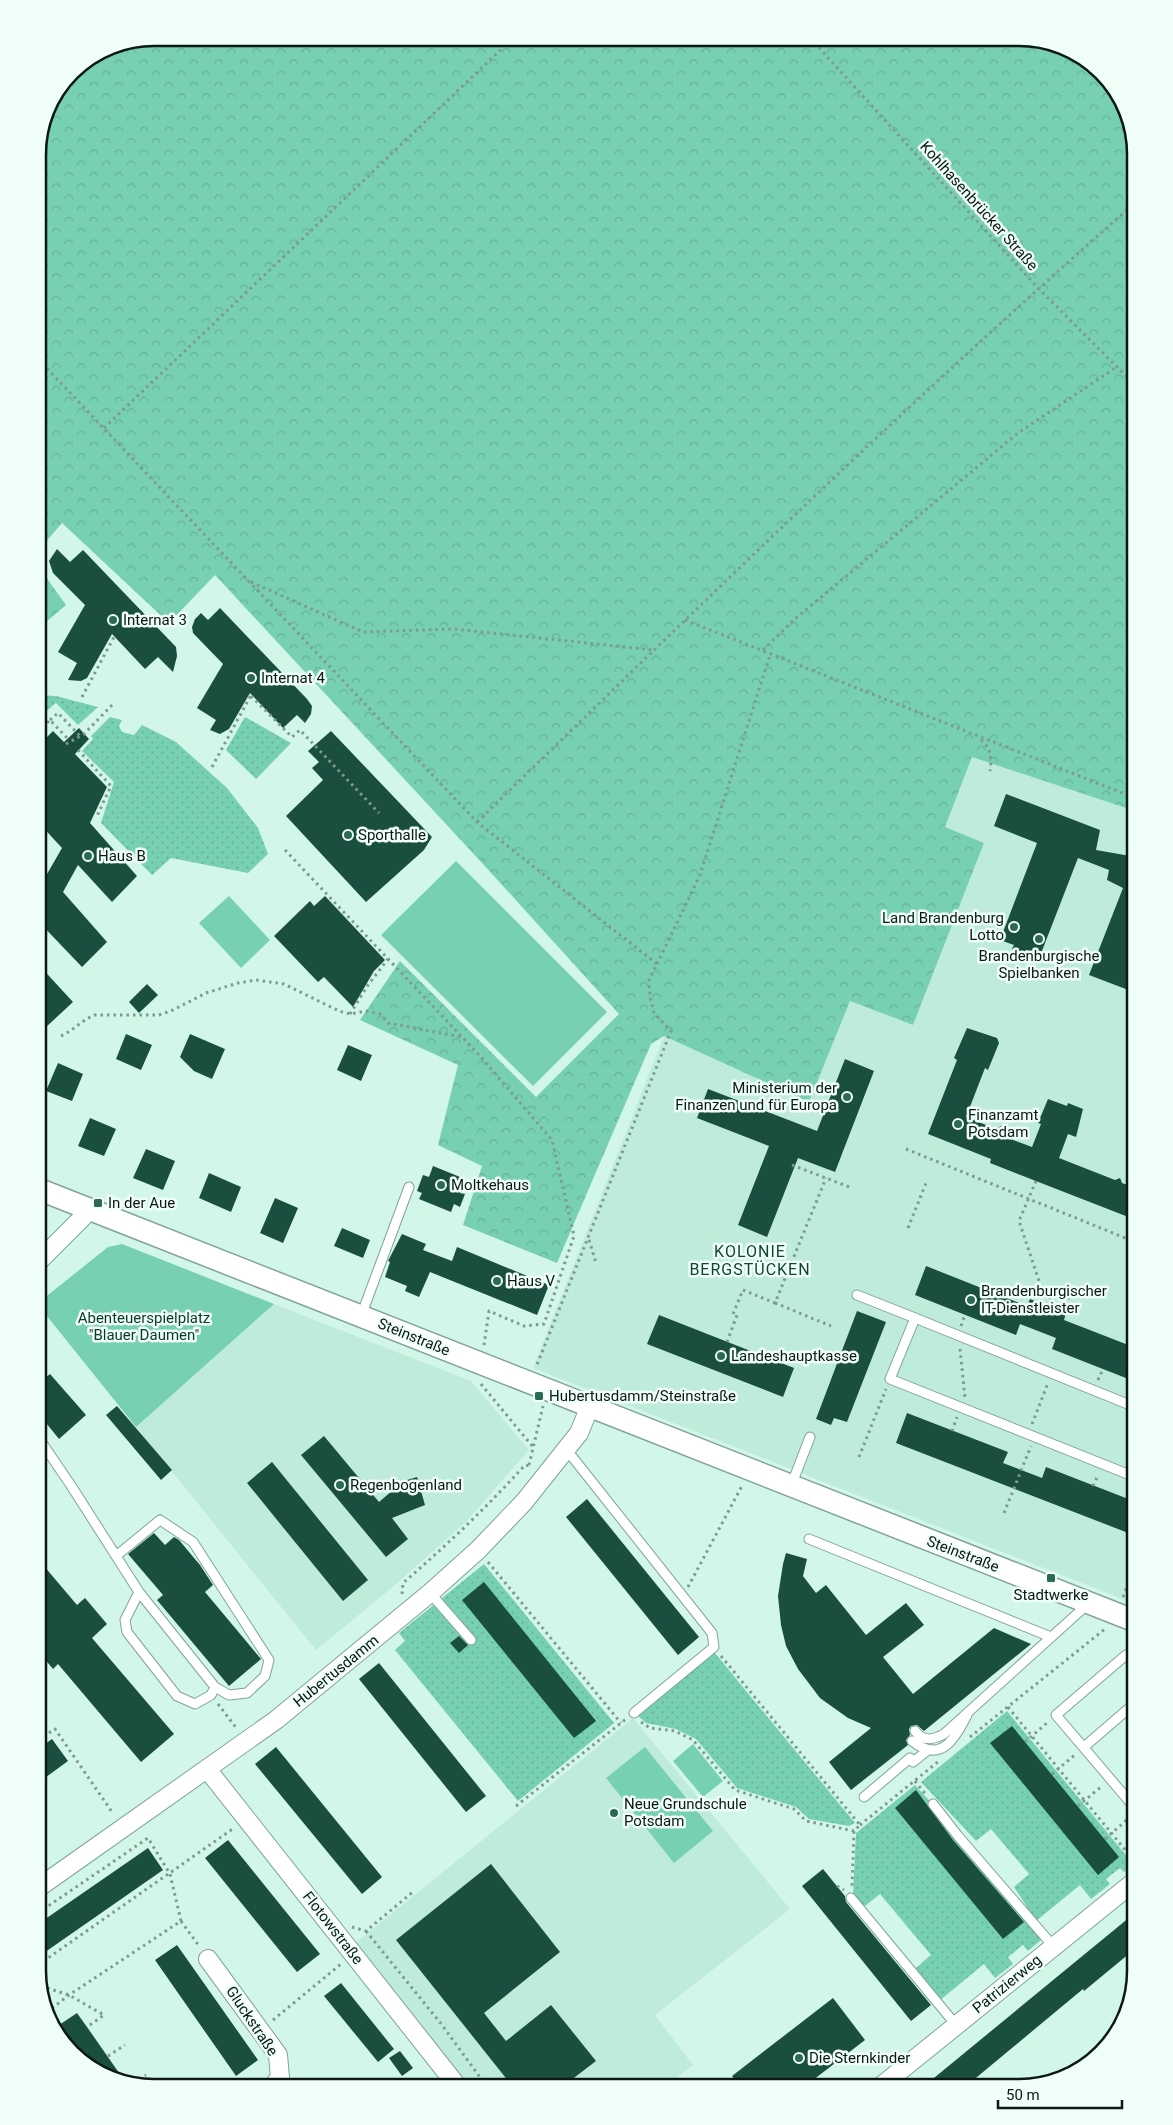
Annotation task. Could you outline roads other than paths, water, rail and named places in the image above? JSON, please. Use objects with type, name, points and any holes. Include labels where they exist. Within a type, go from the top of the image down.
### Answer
[{"type":"street","name":"Steinstraße","points":[[46,1193],[590,1406],[747,1483],[791,1487],[1126,1618]]},
{"type":"street","points":[[46,1254],[90,1210]]},
{"type":"street","name":"Hubertusdamm","points":[[46,1882],[207,1769],[240,1733],[283,1714],[430,1593],[478,1550],[524,1502],[578,1433],[590,1406]]},
{"type":"street","name":"Flotowstraße","points":[[207,1769],[353,1954],[448,2079]]},
{"type":"street","name":"Patrizierweg","points":[[891,2079],[1127,1888]]},
{"type":"street","name":"Gluckstraße","points":[[208,1959],[278,2055],[279,2079]]},
{"type":"lane","points":[[361,1316],[409,1187]]},
{"type":"lane","points":[[857,1295],[1127,1402]]},
{"type":"lane","points":[[915,1318],[890,1379],[1127,1473]]},
{"type":"lane","points":[[791,1487],[810,1437]]},
{"type":"lane","points":[[46,1449],[139,1592],[213,1691],[229,1695],[247,1693],[265,1676],[268,1660],[193,1542],[160,1520],[116,1556]]},
{"type":"lane","points":[[566,1449],[712,1633],[714,1648],[634,1713]]},
{"type":"lane","points":[[809,1539],[1051,1637]]},
{"type":"lane","points":[[139,1592],[125,1620],[127,1632],[177,1696],[194,1704],[213,1691]]},
{"type":"lane","points":[[430,1593],[472,1640]]},
{"type":"lane","points":[[915,1731],[926,1740],[934,1739],[944,1734],[1089,1603]]},
{"type":"lane","points":[[1127,1656],[1056,1715],[1127,1798]]},
{"type":"lane","points":[[912,1741],[928,1750],[940,1749],[956,1738],[970,1711]]},
{"type":"lane","points":[[1084,1747],[1127,1711]]},
{"type":"lane","points":[[864,1796],[910,1758],[913,1762],[928,1750]]},
{"type":"lane","points":[[933,1804],[958,1836],[1054,1947]]},
{"type":"lane","points":[[851,1898],[956,2025]]},
{"type":"place","name":"Internat 3","points":[[113,620]]},
{"type":"place","name":"Internat 4","points":[[251,678]]},
{"type":"place","name":"Sporthalle","points":[[348,835]]},
{"type":"place","name":"Haus B","points":[[88,856]]},
{"type":"place","name":"Land Brandenburg Lotto","points":[[1014,927]]},
{"type":"place","name":"Brandenburgische Spielbanken","points":[[1039,939]]},
{"type":"place","name":"Ministerium der Finanzen und für Europa","points":[[847,1097]]},
{"type":"place","name":"Finanzamt Potsdam","points":[[958,1124]]},
{"type":"place","name":"Moltkehaus","points":[[441,1185]]},
{"type":"place","name":"In der Aue","points":[[98,1203]]},
{"type":"place","name":"Haus V","points":[[497,1281]]},
{"type":"place","name":"Brandenburgischer IT-Dienstleister","points":[[971,1300]]},
{"type":"place","name":"Landeshauptkasse","points":[[721,1356]]},
{"type":"place","name":"Hubertusdamm/Steinstraße","points":[[539,1396]]},
{"type":"place","name":"Regenbogenland","points":[[340,1485]]},
{"type":"place","name":"Stadtwerke","points":[[1051,1578]]},
{"type":"place","name":"Neue Grundschule Potsdam","points":[[614,1813]]},
{"type":"place","name":"Die Sternkinder","points":[[799,2058]]},
{"type":"district","name":"KOLONIE BERGSTÜCKEN","points":[[750,1260]]},
{"type":"park label","name":"Abenteuerspielplatz \"Blauer Daumen\"","points":[[144,1326]]}]
